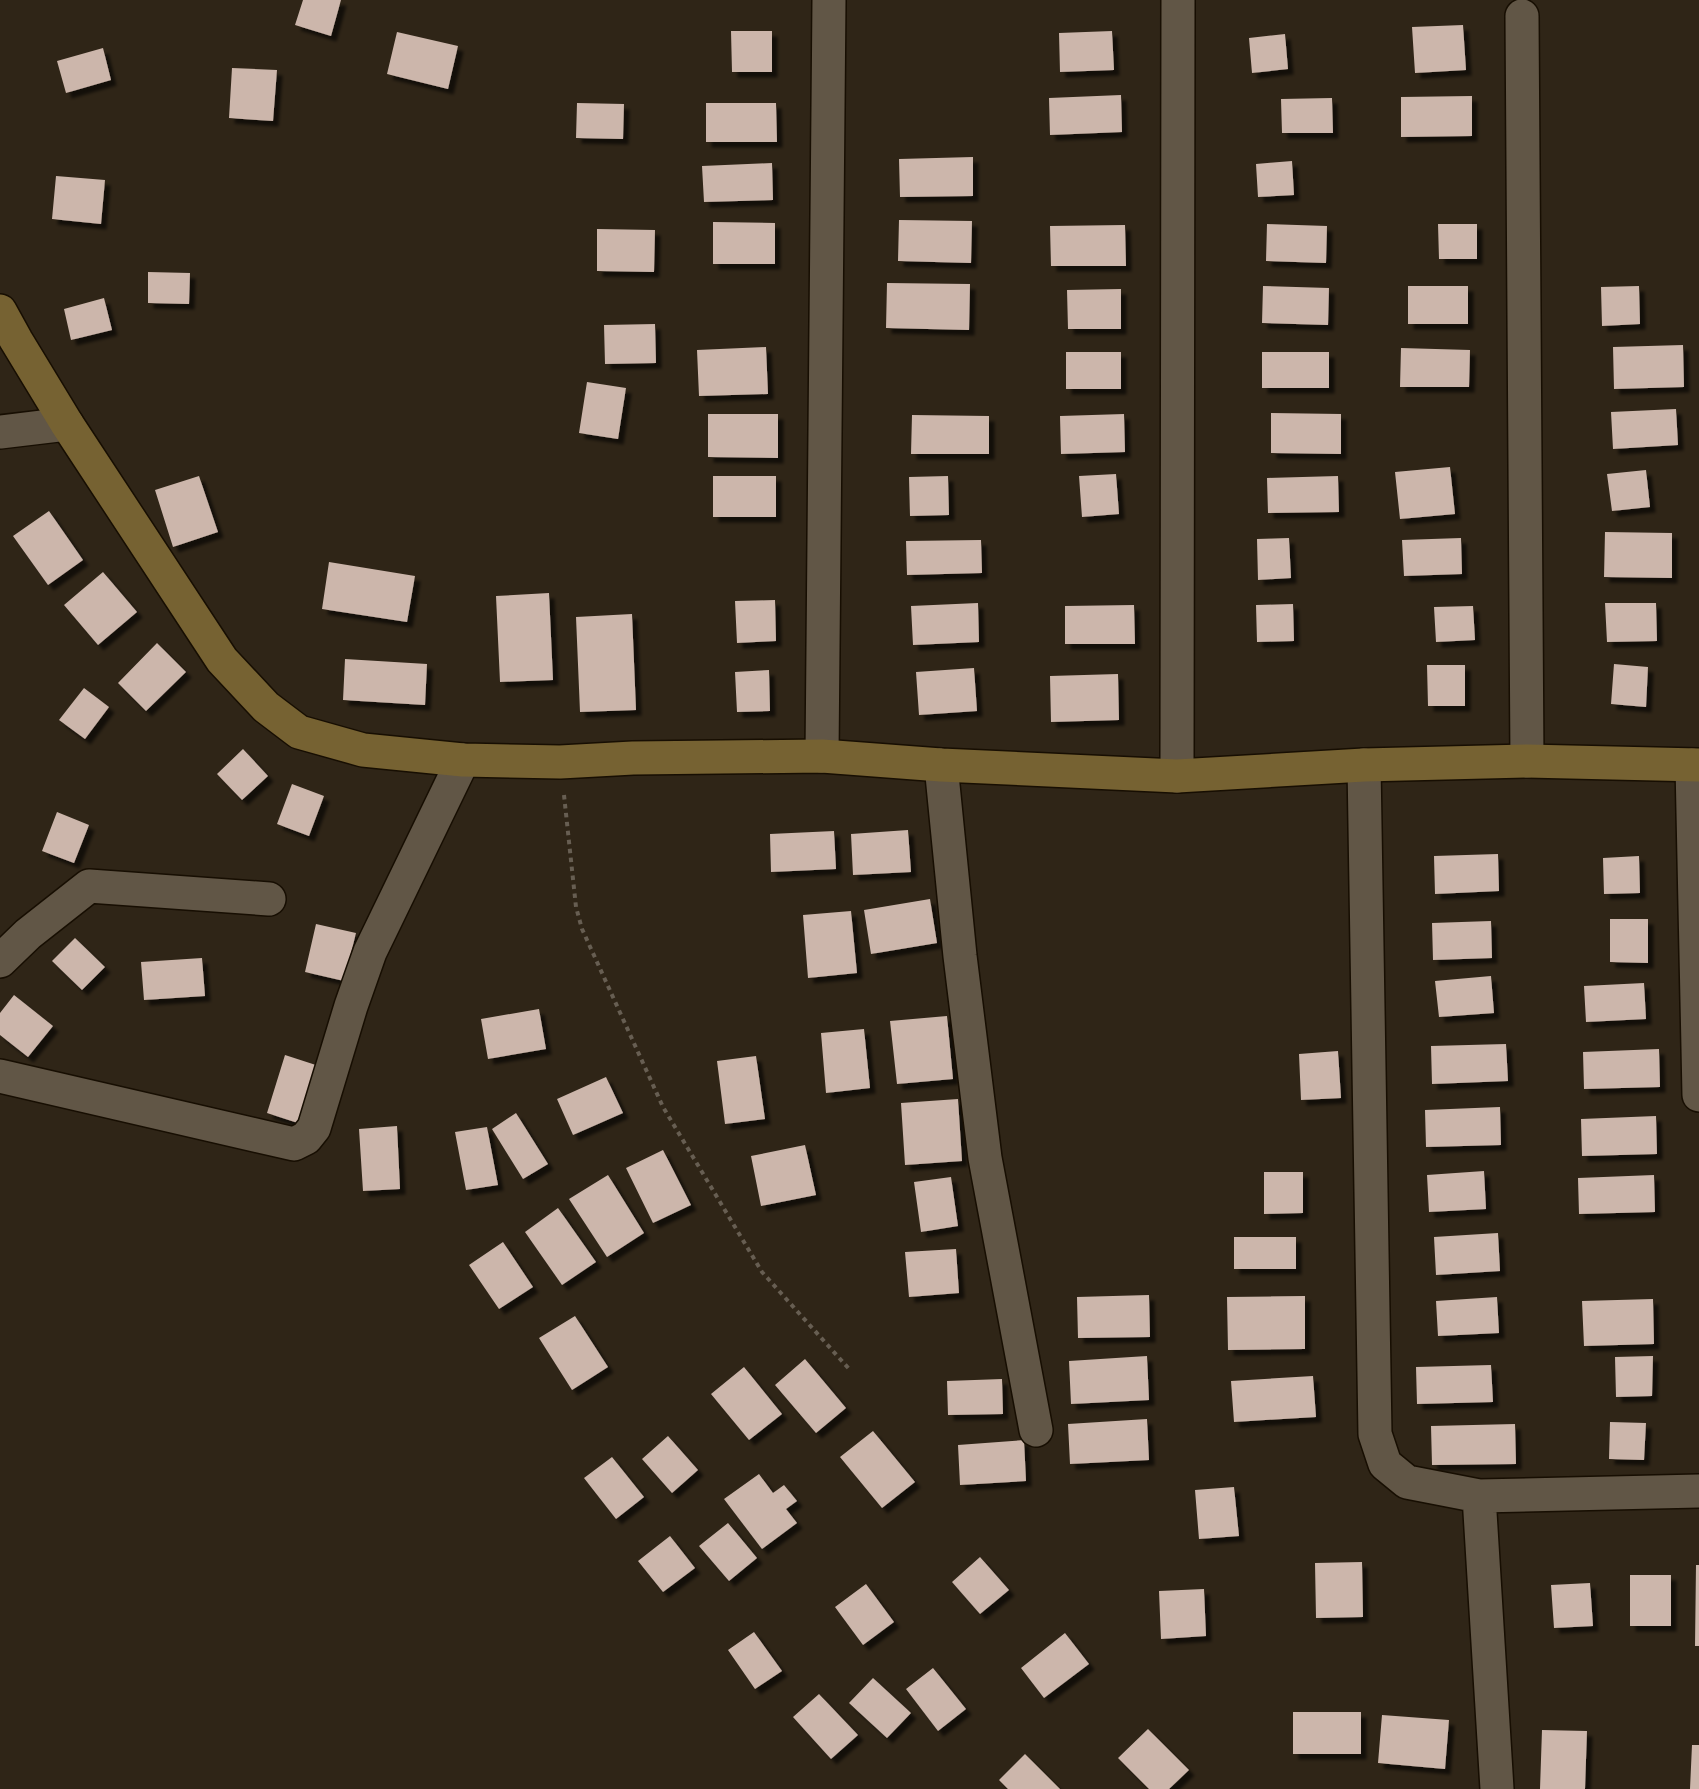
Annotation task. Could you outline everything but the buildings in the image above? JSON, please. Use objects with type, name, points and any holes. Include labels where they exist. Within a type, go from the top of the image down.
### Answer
[{"type":"street","points":[[822,756],[829,0]]},
{"type":"street","points":[[1177,776],[1178,0]]},
{"type":"street","points":[[1522,16],[1527,761]]},
{"type":"street","points":[[0,311],[67,424],[222,660],[266,707],[299,732],[363,750],[463,760],[560,762],[633,758],[822,756],[941,765],[1177,776],[1364,765],[1527,761],[1696,765],[1699,1095]]},
{"type":"street","points":[[0,432],[67,424]]},
{"type":"street","points":[[0,1076],[294,1144],[306,1138],[314,1128],[370,952],[463,760]]},
{"type":"street","points":[[941,765],[960,956],[985,1158],[1036,1430]]},
{"type":"street","points":[[1364,765],[1375,1434],[1385,1464],[1407,1482],[1479,1496],[1699,1491]]},
{"type":"street","points":[[0,961],[28,934],[88,886],[269,899]]},
{"type":"street","points":[[1479,1496],[1497,1789]]},
{"type":"path","points":[[560,762],[576,907],[582,929],[663,1107],[762,1272],[850,1370]]}]
